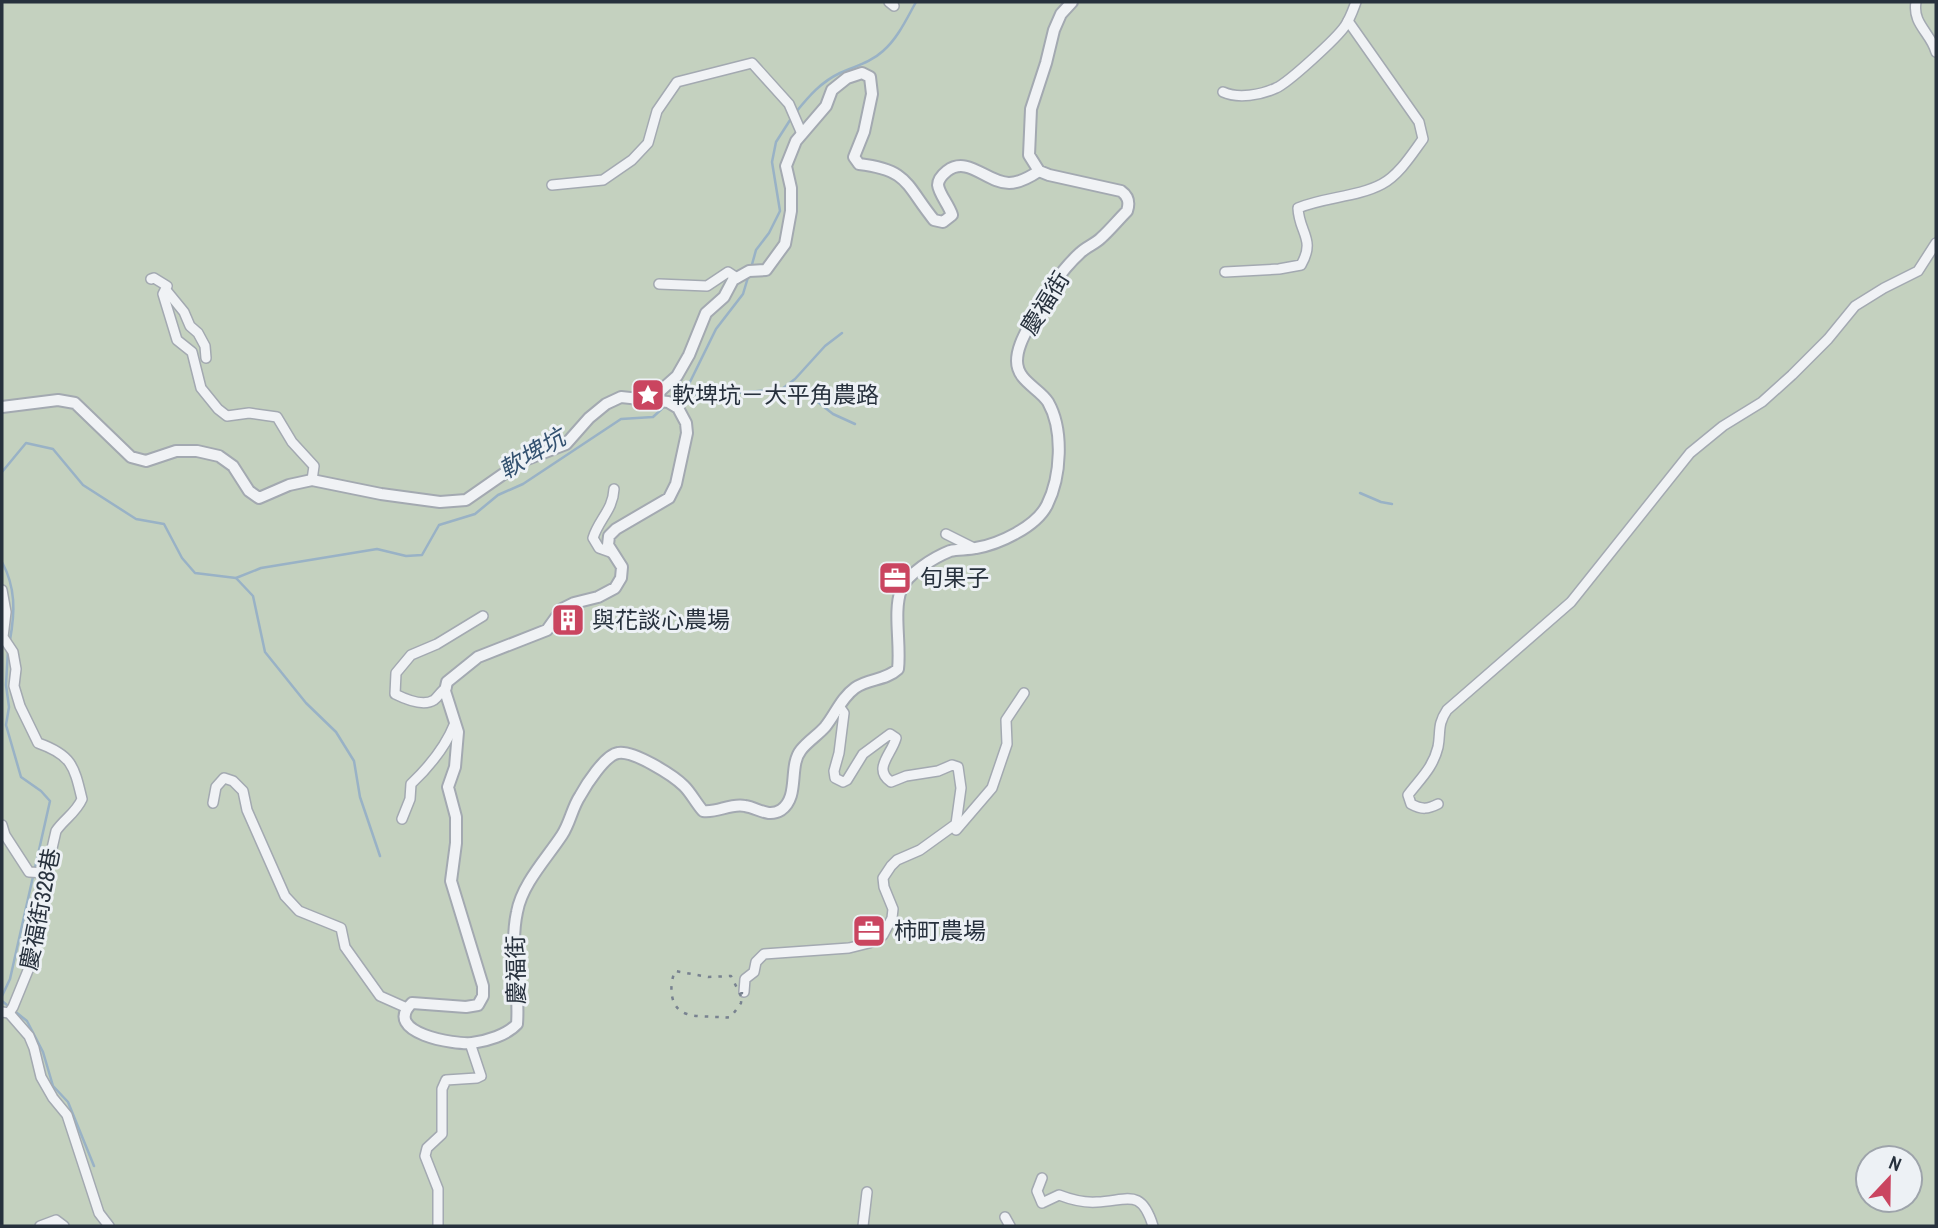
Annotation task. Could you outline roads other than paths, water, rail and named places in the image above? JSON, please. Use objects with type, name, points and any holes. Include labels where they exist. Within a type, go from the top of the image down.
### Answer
[{"type":"street","points":[[799,129],[826,106],[832,90],[846,78],[862,73],[870,77],[872,94],[864,132],[854,157],[859,164],[888,168],[904,177],[934,220],[943,222],[952,215],[938,187],[939,178],[948,170],[958,165],[1007,183],[1026,179],[1040,171],[1029,155],[1031,109],[1054,30],[1061,14],[1072,2]]},
{"type":"street","points":[[1223,92],[1232,96],[1247,96],[1276,89],[1322,49],[1348,21],[1356,2]]},
{"type":"street","points":[[1916,2],[1914,10],[1919,26],[1933,42],[1936,52]]},
{"type":"street","points":[[1225,272],[1301,265],[1307,254],[1308,238],[1299,220],[1298,208],[1315,201],[1383,184],[1408,161],[1423,139],[1419,122],[1348,21]]},
{"type":"street","points":[[552,185],[603,180],[632,160],[648,143],[657,111],[677,82],[752,63],[789,103],[799,129],[786,166],[791,188],[791,211],[785,244],[766,270],[749,271],[735,279],[724,297],[706,313],[689,355],[677,376],[650,400]]},
{"type":"street","name":"慶福街","points":[[446,688],[446,699],[455,723],[458,746],[448,787],[456,817],[451,881],[483,986],[483,996],[478,1005],[466,1007],[412,1003],[407,1008],[405,1019],[412,1031],[421,1035],[470,1043],[504,1034],[517,1024],[514,945],[517,910],[535,872],[564,833],[578,798],[599,768],[612,755],[619,752],[631,755],[665,771],[684,786],[703,811],[713,812],[730,805],[746,806],[766,814],[777,812],[785,806],[792,791],[794,764],[800,751],[826,726],[852,690],[864,683],[889,678],[898,669],[900,592],[910,577],[953,550],[993,543],[1022,529],[1047,506],[1059,460],[1059,437],[1047,401],[1019,373],[1017,361],[1021,342],[1050,287],[1081,252],[1100,239],[1129,206],[1127,196],[1114,188],[1040,171]]},
{"type":"street","points":[[1438,804],[1427,809],[1417,807],[1411,804],[1409,795],[1430,768],[1438,746],[1439,721],[1447,710],[1571,602],[1689,453],[1723,426],[1762,402],[1793,375],[1855,306],[1918,271],[1936,243]]},
{"type":"street","points":[[659,284],[708,286],[728,272],[735,279]]},
{"type":"street","points":[[151,279],[154,278],[167,286],[166,290],[184,312],[190,326],[198,333],[205,346],[206,358]]},
{"type":"street","points":[[166,290],[163,294],[177,340],[192,352],[201,388],[208,398],[227,416],[249,412],[277,417],[292,442],[314,466],[312,480]]},
{"type":"street","points":[[2,407],[58,400],[75,404],[131,457],[146,461],[176,452],[197,451],[219,456],[233,466],[249,491],[259,498],[289,485],[312,480],[430,501],[466,500],[522,461],[566,444],[589,418],[606,404],[621,397],[650,400],[678,408],[686,423],[687,433],[676,484],[669,498],[616,529],[609,536],[608,545],[622,567],[621,578],[615,588],[562,610],[547,630],[478,657],[447,682],[446,688],[434,700],[425,703],[395,694],[396,673],[411,655],[437,644],[483,616]]},
{"type":"street","points":[[613,553],[599,548],[593,538],[597,525],[613,502],[614,489]]},
{"type":"street","points":[[946,534],[974,548]]},
{"type":"street","name":"慶福街328巷","points":[[2,590],[6,612],[3,637],[9,646],[16,670],[14,686],[20,706],[37,743],[55,749],[73,765],[82,799],[77,810],[63,821],[56,831],[38,873],[30,944],[32,962],[8,1011],[29,1036],[41,1077],[52,1098],[67,1115],[99,1213],[109,1226]]},
{"type":"street","points":[[946,833],[953,834],[992,788],[1007,744],[1006,720],[1024,693]]},
{"type":"street","points":[[744,992],[745,979],[754,972],[756,962],[764,954],[849,948],[869,943],[883,935],[892,918],[893,909],[883,878],[897,860],[920,850],[956,824],[961,788],[958,767],[952,765],[938,771],[887,781],[884,776],[884,761],[894,747],[896,738],[890,734],[886,734],[863,754],[847,780],[839,781],[835,778],[844,713],[839,706]]},
{"type":"street","points":[[402,819],[410,799],[411,784],[450,737],[455,723]]},
{"type":"street","points":[[213,803],[216,787],[225,778],[233,781],[243,791],[247,810],[285,896],[299,911],[341,928],[345,947],[380,996],[407,1008]]},
{"type":"street","name":"慶福街328巷","points":[[2,825],[5,835],[38,873]]},
{"type":"street","points":[[438,1226],[438,1189],[425,1156],[427,1148],[442,1134],[442,1089],[446,1080],[477,1079],[481,1076],[481,1068],[470,1043]]},
{"type":"street","points":[[1042,1178],[1037,1191],[1042,1203],[1059,1195],[1075,1202],[1133,1199],[1143,1205],[1153,1226]]},
{"type":"street","points":[[863,1226],[867,1192]]},
{"type":"street","points":[[40,1226],[56,1220],[64,1226]]},
{"type":"waterway","name":"軟埤坑","points":[[796,112],[827,81],[883,51],[898,34],[916,2]]},
{"type":"waterway","name":"軟埤坑","points":[[751,268],[756,250],[769,233],[780,211],[772,162],[776,142],[792,117]]},
{"type":"waterway","name":"軟埤坑","points":[[671,401],[689,384],[716,329],[743,294],[749,274]]},
{"type":"waterway","points":[[679,394],[713,395],[782,389],[842,333]]},
{"type":"waterway","points":[[783,390],[814,399],[833,414],[855,424]]},
{"type":"waterway","name":"軟埤坑","points":[[2,472],[26,443],[53,449],[83,485],[136,519],[164,524],[182,558],[195,573],[236,578],[261,568],[377,549],[406,556],[422,555],[439,525],[475,514],[498,495],[523,484],[621,419],[653,417],[666,405]]},
{"type":"waterway","points":[[1360,493],[1392,504]]},
{"type":"waterway","points":[[2,562],[10,581],[13,600],[10,640]]},
{"type":"waterway","points":[[236,578],[253,596],[265,652],[306,703],[336,732],[354,761],[360,797],[380,856]]},
{"type":"waterway","points":[[2,996],[10,979],[50,801],[21,777],[6,725],[9,707],[6,685],[8,650]]},
{"type":"waterway","points":[[2,1001],[27,1021],[43,1052],[53,1086],[68,1102],[94,1166]]},
{"type":"railway","points":[[741,996],[731,976],[708,977],[675,971],[673,977],[671,989],[674,1002],[681,1011],[690,1015],[731,1017],[741,1003],[742,992]]},
{"type":"place","name":"軟埤坑－大平角農路","points":[[648,395]]},
{"type":"place","name":"旬果子","points":[[895,578]]},
{"type":"place","name":"與花談心農場","points":[[568,620]]},
{"type":"place","name":"柿町農場","points":[[869,931]]}]
